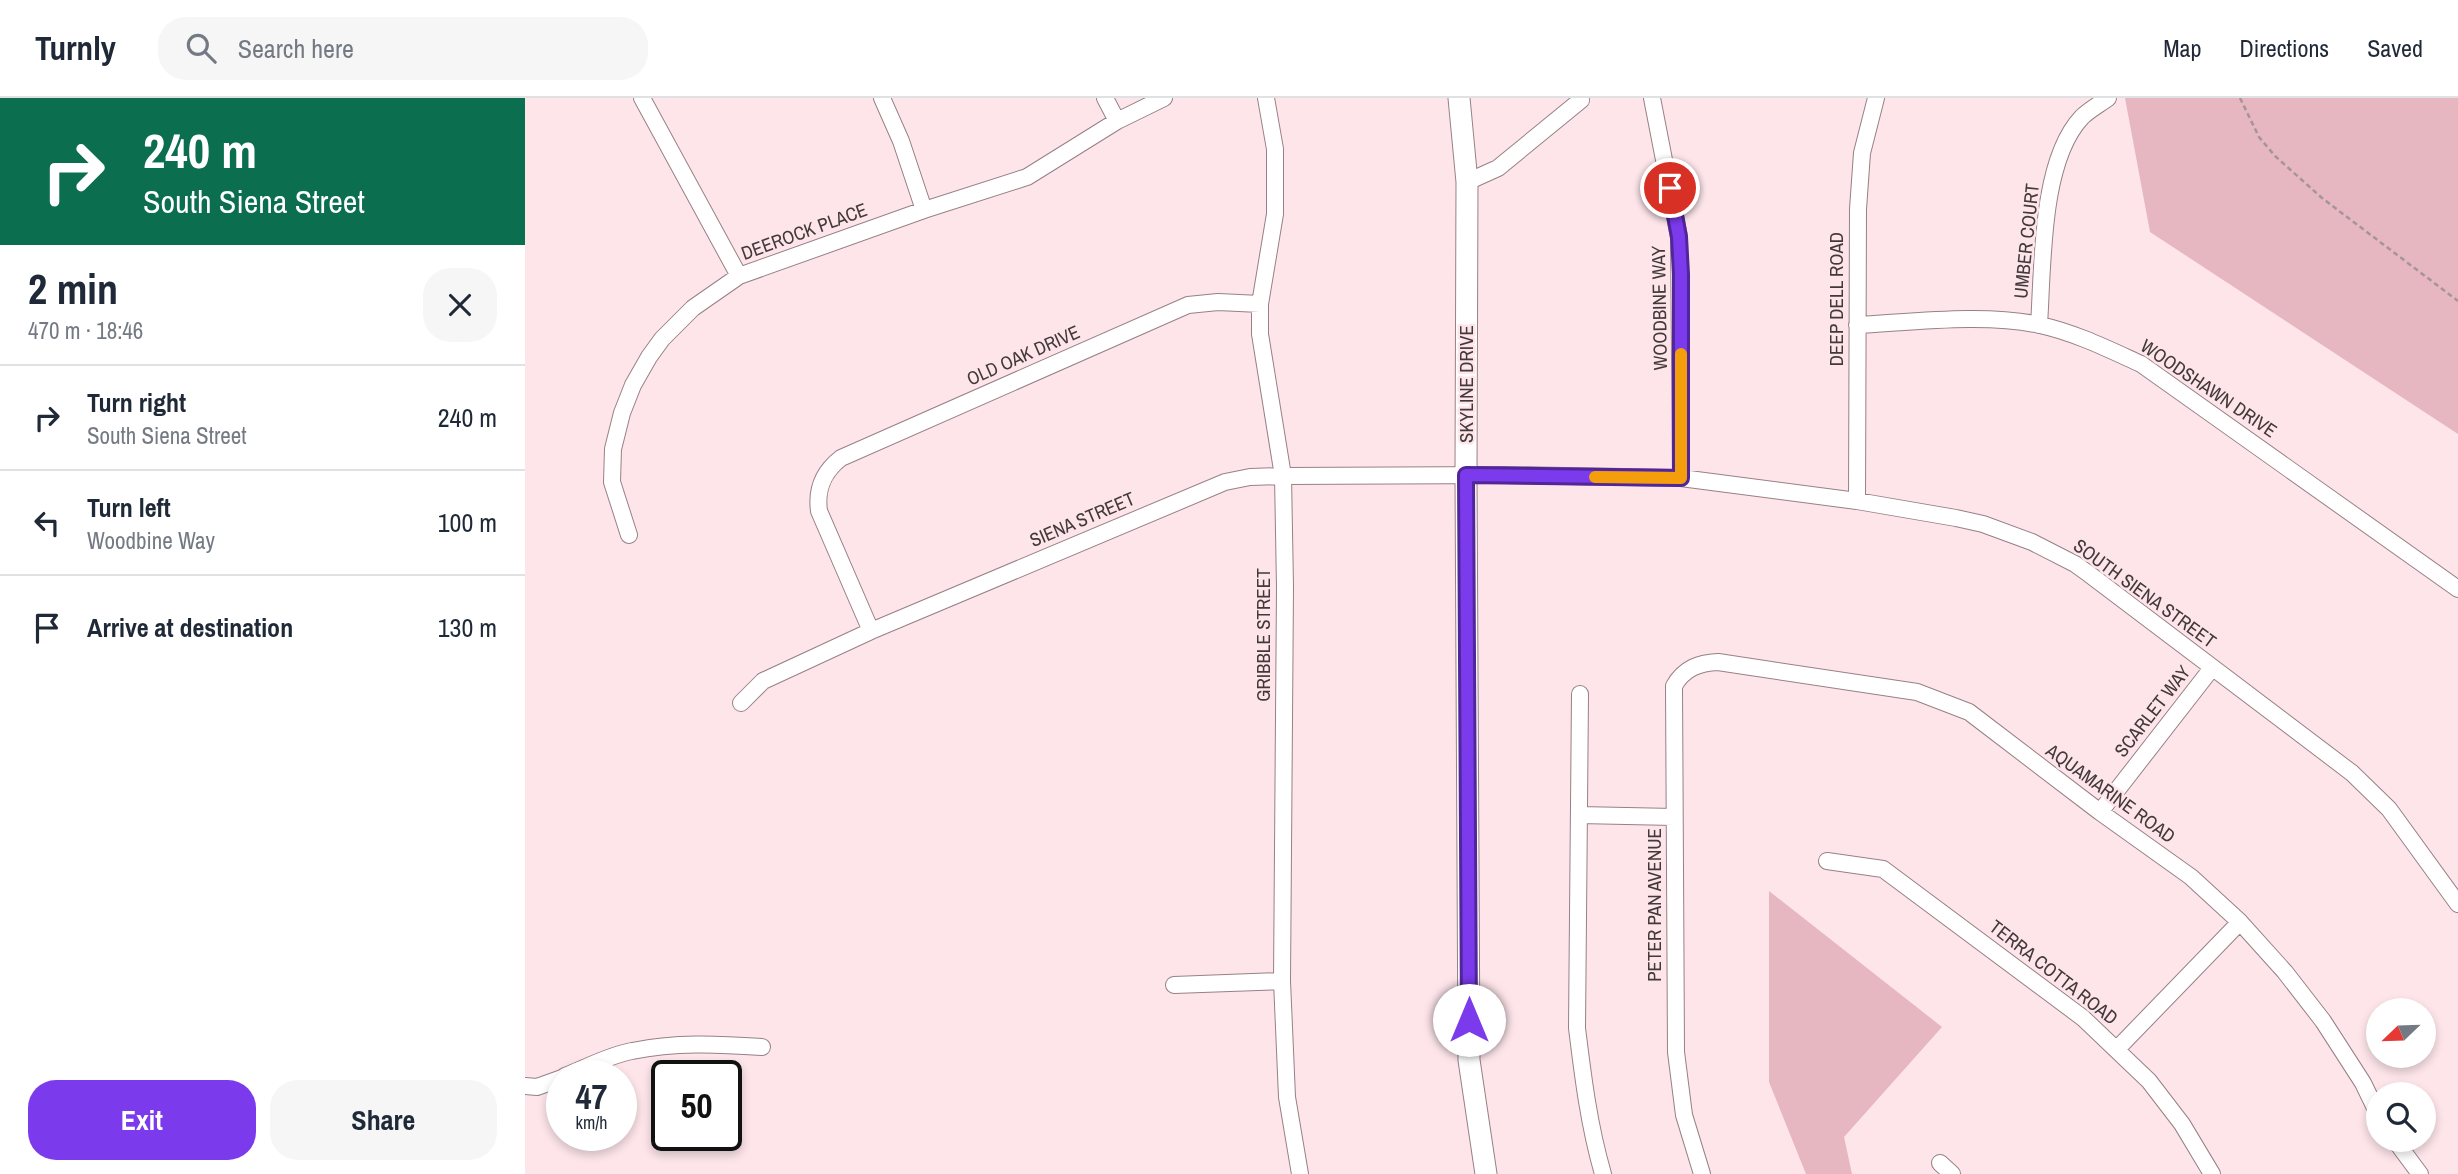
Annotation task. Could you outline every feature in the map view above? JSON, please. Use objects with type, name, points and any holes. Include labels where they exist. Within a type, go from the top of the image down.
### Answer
[{"type":"main road","name":"SKYLINE DRIVE","points":[[1459,98],[1467,182],[1469,1060],[1486,1174]]},
{"type":"street","points":[[642,98],[739,276]]},
{"type":"street","points":[[882,98],[901,141],[924,210]]},
{"type":"street","points":[[1105,98],[1117,121]]},
{"type":"street","name":"DEEROCK PLACE","points":[[629,535],[612,482],[617,431],[628,396],[649,357],[669,331],[693,308],[739,276],[924,210],[1027,177],[1117,121],[1164,98]]},
{"type":"street","name":"GRIBBLE STREET","points":[[1266,98],[1275,149],[1275,214],[1261,304],[1260,334],[1283,476],[1285,587],[1282,981],[1287,1097],[1300,1174]]},
{"type":"street","points":[[1467,182],[1498,168],[1581,100],[1580,98]]},
{"type":"street","name":"WOODBINE WAY","points":[[1652,98],[1679,237],[1681,478]]},
{"type":"street","name":"DEEP DELL ROAD","points":[[1857,501],[1859,178],[1862,153],[1876,98]]},
{"type":"street","name":"UMBER COURT","points":[[2039,325],[2047,209],[2057,165],[2082,117],[2108,98]]},
{"type":"street","name":"OLD OAK DRIVE","points":[[871,631],[818,511],[817,498],[827,469],[841,458],[1188,304],[1261,304]]},
{"type":"street","name":"WOODSHAWN DRIVE","points":[[1857,325],[1976,320],[2039,325],[2092,341],[2141,364],[2458,589]]},
{"type":"street","name":"SOUTH SIENA STREET","points":[[1466,475],[1681,478],[1857,501],[1983,524],[2054,552],[2075,564],[2372,790],[2389,809],[2458,904]]},
{"type":"street","name":"SIENA STREET","points":[[741,703],[763,681],[871,631],[1225,482],[1250,477],[1283,476],[1466,475]]},
{"type":"street","name":"AQUAMARINE ROAD","points":[[1719,662],[1917,692],[1969,712],[2099,812],[2191,877],[2240,922],[2285,972],[2323,1021],[2366,1089]]},
{"type":"street","name":"PETER PAN AVENUE","points":[[1700,1173],[1683,1115],[1677,1070],[1674,686],[1680,675],[1700,663],[1719,662]]},
{"type":"street","name":"SCARLET WAY","points":[[2099,812],[2212,668]]},
{"type":"street","points":[[1580,694],[1577,1028],[1589,1109],[1603,1174]]},
{"type":"street","points":[[1580,815],[1674,817]]},
{"type":"street","name":"TERRA COTTA ROAD","points":[[1827,861],[1883,869],[2083,1018],[2149,1081],[2182,1124],[2212,1174]]},
{"type":"street","points":[[2117,1049],[2240,922]]},
{"type":"street","points":[[1174,985],[1282,981]]},
{"type":"street","points":[[606,1060],[629,1051],[690,1044],[762,1047]]},
{"type":"street","points":[[525,1086],[537,1087],[546,1084]]},
{"type":"street","points":[[2403,1152],[2420,1174]]},
{"type":"path","points":[[2240,98],[2259,137],[2275,156],[2333,206],[2458,301]]},
{"type":"shaded area","points":[[2125,98],[2458,98],[2458,434],[2150,232]]},
{"type":"shaded area","points":[[1769,891],[1942,1027],[1844,1137],[1852,1174],[1806,1174],[1769,1082]]},
{"type":"slow traffic","points":[[1595,477],[1681,478],[1681,354]]},
{"type":"route","points":[[1469,1020],[1466,475],[1681,478],[1681,274],[1679,237],[1670,188]]}]
